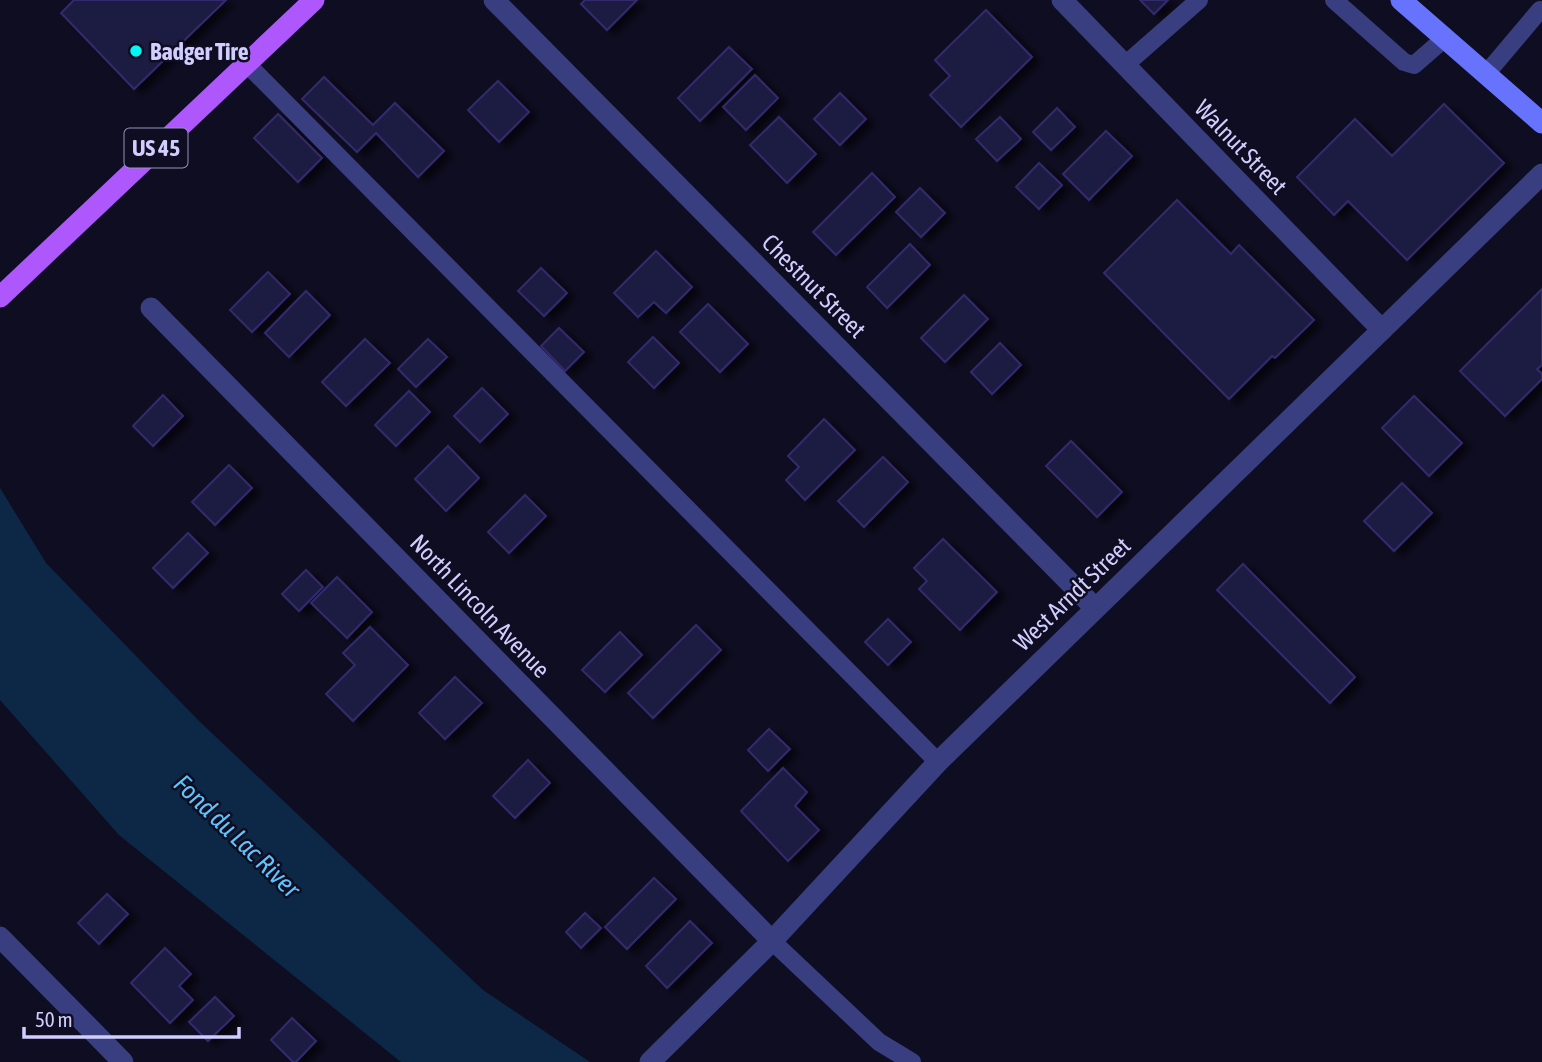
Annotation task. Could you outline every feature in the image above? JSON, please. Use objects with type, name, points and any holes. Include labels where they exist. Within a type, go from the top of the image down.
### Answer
[{"type":"main road","name":"US 45","points":[[0,298],[314,0]]},
{"type":"street","name":"Chestnut Street","points":[[494,0],[1096,608]]},
{"type":"street","name":"Walnut Street","points":[[1062,0],[1381,330]]},
{"type":"street","points":[[1401,0],[1542,123]]},
{"type":"street","name":"West Arndt Street","points":[[650,1062],[772,941],[938,762],[1542,174]]},
{"type":"street","name":"North Lincoln Avenue","points":[[151,309],[772,941]]},
{"type":"street","points":[[0,937],[123,1062]]},
{"type":"lane","points":[[1125,65],[1199,0]]},
{"type":"lane","points":[[1334,0],[1404,62],[1414,65],[1444,38]]},
{"type":"lane","points":[[1486,74],[1537,7]]},
{"type":"lane","points":[[247,63],[938,762]]},
{"type":"lane","points":[[772,941],[879,1042],[912,1062]]},
{"type":"water","name":"Fond du Lac River","points":[[0,488],[46,563],[198,720],[483,990],[590,1062],[401,1062],[119,835],[0,700]]},
{"type":"building","name":"Badger Tire","points":[[74,0],[226,0],[134,89],[61,13]]},
{"type":"building","points":[[585,0],[637,0],[607,30],[581,4]]},
{"type":"building","points":[[1140,0],[1168,0],[1154,14]]},
{"type":"building","points":[[986,10],[1032,57],[961,127],[930,95],[950,76],[935,60]]},
{"type":"building","points":[[729,47],[752,69],[700,121],[678,98]]},
{"type":"building","points":[[755,75],[778,98],[746,130],[723,107]]},
{"type":"building","points":[[324,77],[373,125],[395,103],[444,151],[418,177],[376,133],[357,152],[302,99]]},
{"type":"building","points":[[498,81],[529,112],[499,142],[468,110]]},
{"type":"building","points":[[840,93],[866,119],[840,145],[814,119]]},
{"type":"building","points":[[1444,104],[1504,163],[1407,260],[1348,201],[1334,215],[1297,177],[1355,119],[1392,156]]},
{"type":"building","points":[[1057,108],[1075,127],[1051,150],[1033,132]]},
{"type":"building","points":[[278,114],[322,158],[298,182],[254,138]]},
{"type":"building","points":[[779,117],[816,154],[787,183],[750,145]]},
{"type":"building","points":[[1000,117],[1021,139],[997,161],[976,139]]},
{"type":"building","points":[[1106,131],[1132,156],[1089,200],[1063,174]]},
{"type":"building","points":[[1039,163],[1062,185],[1039,209],[1016,187]]},
{"type":"building","points":[[872,173],[895,197],[836,255],[813,232]]},
{"type":"building","points":[[920,188],[945,213],[921,237],[896,212]]},
{"type":"building","points":[[1177,200],[1231,254],[1239,245],[1314,320],[1275,358],[1272,356],[1229,399],[1104,273]]},
{"type":"building","points":[[910,244],[930,265],[887,308],[867,287]]},
{"type":"building","points":[[656,251],[692,287],[666,313],[654,302],[638,317],[614,293]]},
{"type":"building","points":[[541,268],[567,293],[544,316],[518,291]]},
{"type":"building","points":[[268,272],[290,294],[252,332],[230,310]]},
{"type":"building","points":[[1542,289],[1542,365],[1537,369],[1542,374],[1542,379],[1505,416],[1460,371]]},
{"type":"building","points":[[306,291],[330,315],[289,357],[265,333]]},
{"type":"building","points":[[964,295],[988,319],[945,362],[921,338]]},
{"type":"building","points":[[708,304],[748,344],[720,372],[680,332]]},
{"type":"building","points":[[559,328],[584,352],[565,371],[541,346]]},
{"type":"building","points":[[653,337],[679,363],[654,388],[628,362]]},
{"type":"building","points":[[365,339],[390,363],[346,406],[322,382]]},
{"type":"building","points":[[428,339],[447,357],[416,387],[398,369]]},
{"type":"building","points":[[1000,343],[1021,365],[992,394],[971,372]]},
{"type":"building","points":[[482,388],[508,414],[480,442],[454,416]]},
{"type":"building","points":[[409,391],[430,412],[396,446],[375,425]]},
{"type":"building","points":[[163,395],[183,416],[153,446],[133,426]]},
{"type":"building","points":[[1414,396],[1462,443],[1429,476],[1382,428]]},
{"type":"building","points":[[824,419],[855,450],[805,500],[786,480],[799,467],[788,456]]},
{"type":"building","points":[[1071,441],[1122,492],[1097,517],[1046,466]]},
{"type":"building","points":[[448,446],[479,478],[446,511],[415,479]]},
{"type":"building","points":[[883,457],[908,482],[864,527],[838,501]]},
{"type":"building","points":[[229,465],[252,488],[215,525],[192,502]]},
{"type":"building","points":[[1402,483],[1432,513],[1394,551],[1364,521]]},
{"type":"building","points":[[525,495],[546,516],[509,553],[488,532]]},
{"type":"building","points":[[188,533],[208,553],[173,588],[153,568]]},
{"type":"building","points":[[943,539],[997,592],[960,630],[919,589],[927,581],[914,568]]},
{"type":"building","points":[[1243,564],[1355,677],[1330,703],[1217,590]]},
{"type":"building","points":[[306,570],[323,587],[299,611],[282,594]]},
{"type":"building","points":[[337,577],[372,612],[347,638],[311,603]]},
{"type":"building","points":[[888,619],[911,642],[888,665],[865,642]]},
{"type":"building","points":[[696,625],[721,650],[653,718],[628,693]]},
{"type":"building","points":[[370,627],[408,665],[353,721],[326,694],[355,665],[343,653]]},
{"type":"building","points":[[620,632],[642,655],[605,692],[582,670]]},
{"type":"building","points":[[455,677],[482,703],[445,739],[419,713]]},
{"type":"building","points":[[769,729],[790,749],[768,771],[748,750]]},
{"type":"building","points":[[528,760],[550,783],[515,818],[493,796]]},
{"type":"building","points":[[783,768],[807,792],[795,806],[819,830],[788,861],[741,811]]},
{"type":"building","points":[[654,878],[676,899],[627,949],[605,927]]},
{"type":"building","points":[[107,894],[128,914],[99,944],[78,923]]},
{"type":"building","points":[[585,913],[601,928],[581,948],[566,932]]},
{"type":"building","points":[[690,921],[712,943],[667,988],[646,966]]},
{"type":"building","points":[[165,948],[191,974],[179,986],[193,1000],[170,1023],[131,983]]},
{"type":"building","points":[[215,997],[234,1016],[208,1041],[189,1022]]},
{"type":"building","points":[[292,1018],[316,1041],[296,1062],[271,1040]]},
{"type":"place","name":"Badger Tire","points":[[136,51]]}]
